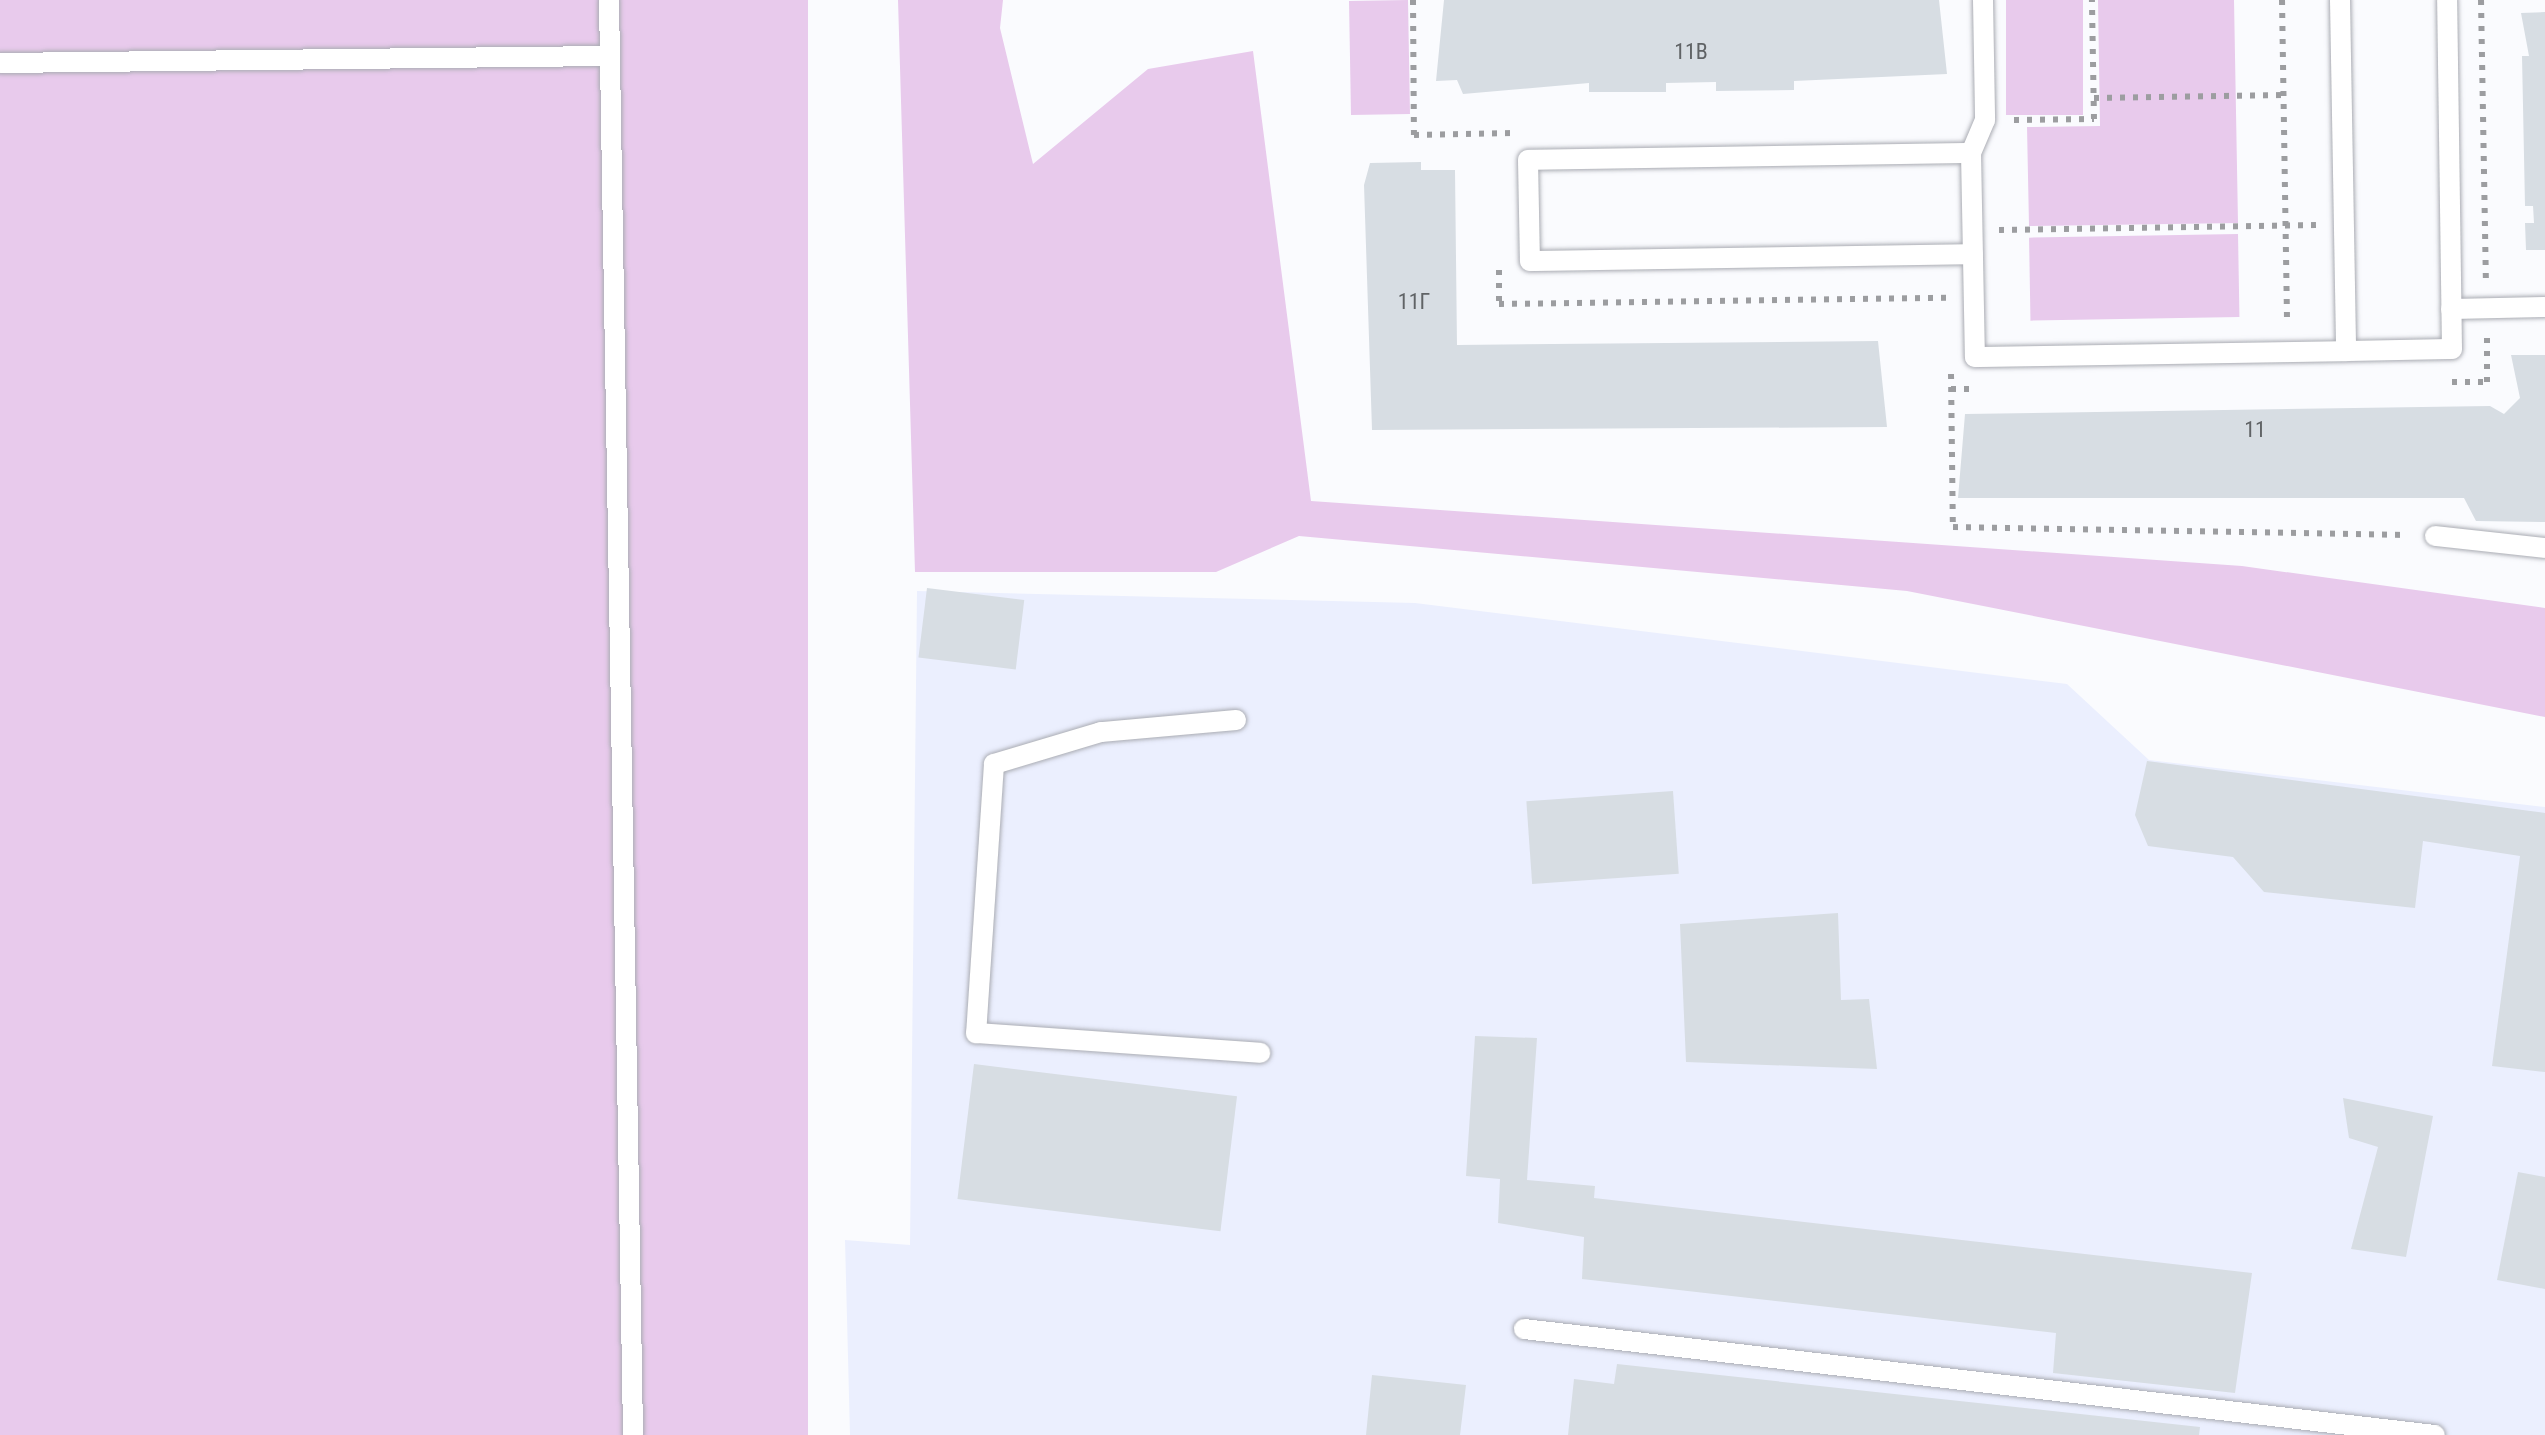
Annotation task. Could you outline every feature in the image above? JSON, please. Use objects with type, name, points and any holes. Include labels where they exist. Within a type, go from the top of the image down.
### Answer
[{"type":"lane","points":[[609,0],[633,1435]]},
{"type":"lane","points":[[1983,0],[1985,120],[1972,153],[1974,357],[2452,349],[2447,0]]},
{"type":"lane","points":[[2340,0],[2346,351]]},
{"type":"lane","points":[[0,63],[610,56]]},
{"type":"lane","points":[[1972,153],[1528,160],[1530,261],[1973,254]]},
{"type":"lane","points":[[2452,308],[2545,307]]},
{"type":"lane","points":[[2434,536],[2545,548]]},
{"type":"lane","points":[[1236,720],[1101,732],[994,764],[976,1033],[1260,1053]]},
{"type":"lane","points":[[1524,1329],[2436,1435]]},
{"type":"path","points":[[1413,0],[1414,135],[1536,133]]},
{"type":"path","points":[[1985,120],[2094,119],[2092,0]]},
{"type":"path","points":[[2282,0],[2288,352]]},
{"type":"path","points":[[2094,98],[2284,95]]},
{"type":"path","points":[[1972,230],[2344,225]]},
{"type":"path","points":[[1950,298],[1950,316]]},
{"type":"path","points":[[1950,353],[1953,527],[2434,536]]},
{"type":"shaded area","points":[[0,0],[808,0],[808,1435],[0,1435]]},
{"type":"shaded area","points":[[898,0],[1003,0],[1000,28],[1033,164],[1148,69],[1253,51],[1311,501],[2242,566],[2545,608],[2545,717],[1907,591],[1299,536],[1216,572],[915,572]]},
{"type":"shaded area","points":[[1408,0],[1410,114],[1351,115],[1349,1]]},
{"type":"shaded area","points":[[2006,0],[2083,0],[2083,115],[2006,115]]},
{"type":"shaded area","points":[[2098,0],[2234,0],[2238,223],[2029,226],[2027,127],[2100,126]]},
{"type":"shaded area","points":[[2238,234],[2239,317],[2030,321],[2029,238]]},
{"type":"shaded area","points":[[917,591],[1415,603],[2067,684],[2149,760],[2545,807],[2545,1435],[850,1435],[845,1240],[910,1245]]},
{"type":"building","points":[[1444,0],[1939,0],[1947,74],[1794,81],[1794,90],[1716,91],[1716,82],[1666,83],[1666,92],[1589,92],[1589,83],[1463,94],[1457,80],[1436,81]]},
{"type":"building","points":[[2545,12],[2545,250],[2526,250],[2525,223],[2534,223],[2533,206],[2525,206],[2522,56],[2529,56],[2521,13]]},
{"type":"building","points":[[1421,162],[1421,170],[1455,170],[1457,345],[1878,341],[1887,427],[1372,430],[1364,185],[1370,163]]},
{"type":"building","points":[[2511,355],[2545,355],[2545,522],[2476,521],[2464,498],[1958,498],[1965,414],[2490,406],[2504,414],[2520,398]]},
{"type":"building","points":[[927,588],[1024,600],[1016,669],[918,657]]},
{"type":"building","points":[[2147,761],[2545,813],[2545,1072],[2492,1066],[2520,856],[2423,841],[2415,908],[2264,892],[2233,857],[2148,846],[2135,815]]},
{"type":"building","points":[[1673,791],[1679,874],[1532,884],[1526,801]]},
{"type":"building","points":[[1838,913],[1841,1000],[1869,999],[1877,1069],[1686,1062],[1680,924]]},
{"type":"building","points":[[1475,1036],[1537,1038],[1527,1180],[1595,1186],[1594,1198],[2252,1273],[2235,1393],[2053,1373],[2056,1333],[1582,1279],[1584,1237],[1498,1223],[1500,1179],[1466,1176]]},
{"type":"building","points":[[974,1064],[1237,1096],[1220,1231],[957,1199]]},
{"type":"building","points":[[2343,1098],[2433,1116],[2406,1257],[2351,1249],[2378,1147],[2349,1138]]},
{"type":"building","points":[[2518,1172],[2545,1177],[2545,1289],[2497,1280]]},
{"type":"building","points":[[1617,1364],[2200,1427],[2199,1435],[1568,1435],[1574,1379],[1614,1384]]},
{"type":"building","points":[[1372,1375],[1466,1385],[1460,1435],[1366,1435]]}]
